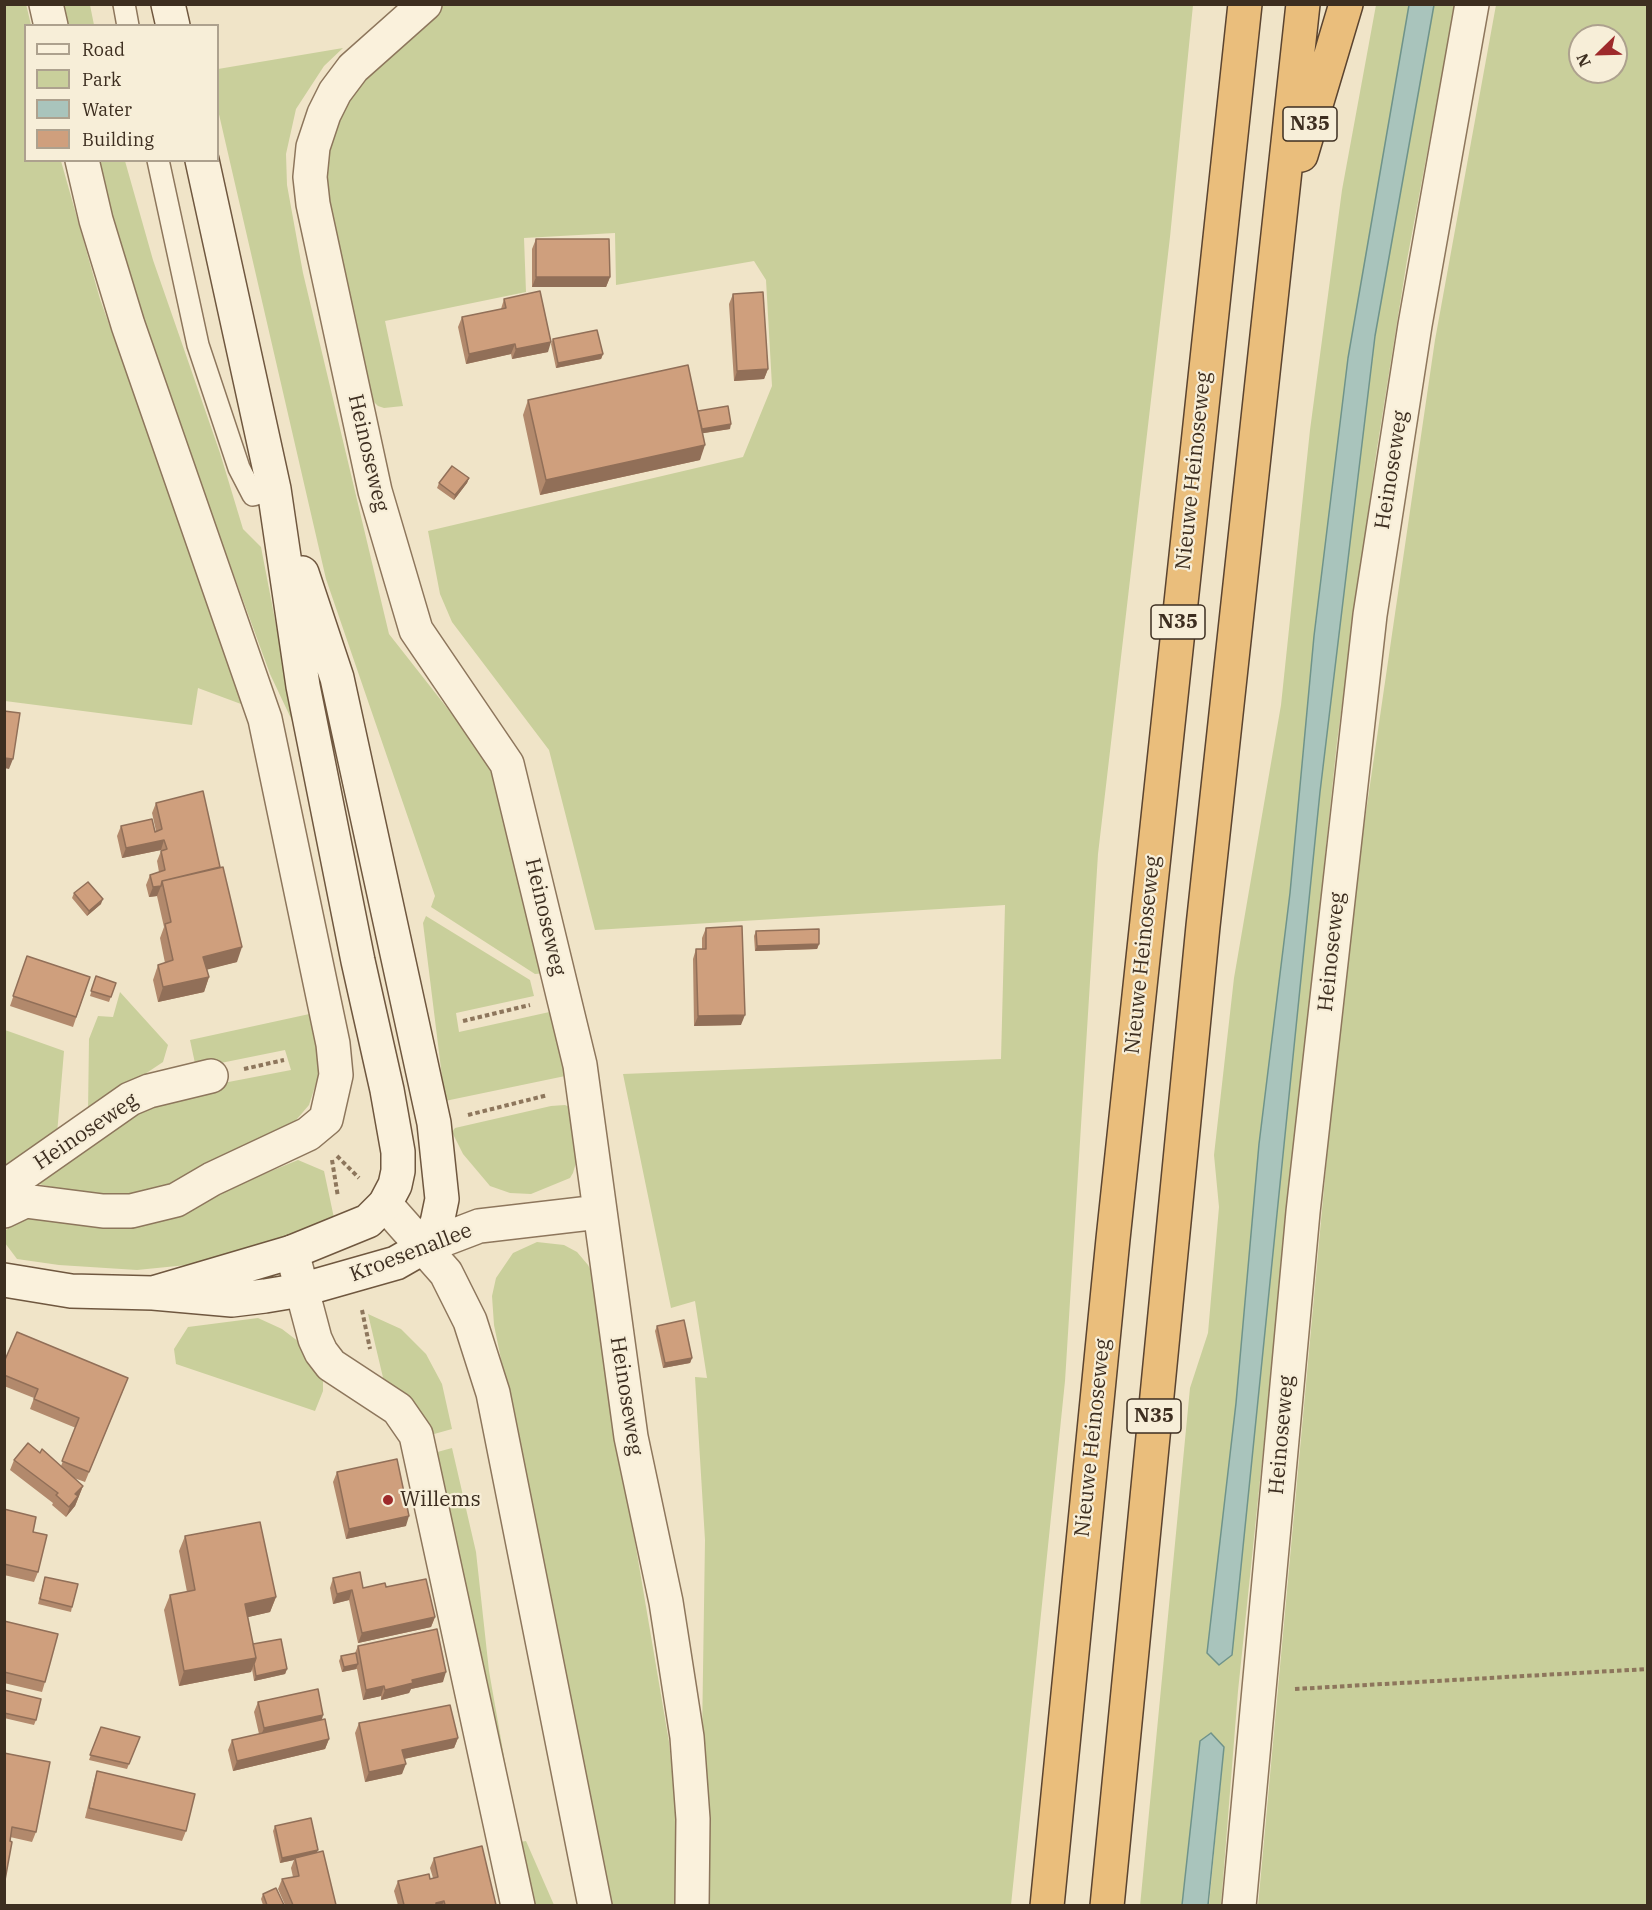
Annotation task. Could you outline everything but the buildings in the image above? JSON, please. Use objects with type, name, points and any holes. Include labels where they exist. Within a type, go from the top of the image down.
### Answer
[{"type":"highway","name":"Nieuwe Heinoseweg","points":[[1047,1905],[1113,1239],[1245,4]]},
{"type":"highway","name":"N35","points":[[1107,1905],[1199,962],[1275,243],[1303,4]]},
{"type":"highway","name":"N35","points":[[1275,243],[1346,4]]},
{"type":"street","points":[[46,4],[51,24]]},
{"type":"street","points":[[168,4],[173,24]]},
{"type":"street","name":"Heinoseweg","points":[[425,4],[353,68],[335,92],[324,114],[313,147],[310,177],[313,204],[375,491],[416,630],[507,764],[580,1065],[631,1437],[666,1602],[687,1737],[693,1820],[692,1905]]},
{"type":"street","name":"Heinoseweg","points":[[1239,1905],[1303,1212],[1370,615],[1415,325],[1472,4]]},
{"type":"street","name":"Heinoseweg","points":[[4,1211],[25,1200],[104,1211],[131,1211],[176,1200],[212,1179],[308,1134],[326,1119],[336,1075],[333,1044],[265,719],[128,325],[96,220],[82,162]]},
{"type":"street","points":[[202,162],[274,489],[303,686],[398,1152],[395,1185],[385,1204],[446,1274],[470,1321],[493,1394],[595,1905]]},
{"type":"street","points":[[274,489],[337,678],[434,1123],[442,1199],[437,1223],[424,1247]]},
{"type":"street","name":"Heinoseweg","points":[[4,1193],[13,1181],[130,1100],[149,1091],[211,1076]]},
{"type":"street","name":"Kroesenallee","points":[[153,1293],[292,1252],[368,1221],[385,1204]]},
{"type":"street","name":"Kroesenallee","points":[[4,1280],[71,1291],[153,1293],[232,1300],[301,1290],[396,1263],[424,1247],[479,1226],[599,1212]]},
{"type":"street","points":[[292,1252],[315,1339],[331,1365],[398,1409],[416,1435],[518,1905]]},
{"type":"lane","points":[[124,4],[128,24]]},
{"type":"lane","points":[[158,162],[198,345],[239,468],[253,495],[274,489]]},
{"type":"path","points":[[463,1021],[537,1004]]},
{"type":"path","points":[[1258,1692],[1647,1669]]},
{"type":"green space","points":[[26,4],[31,24],[24,24],[24,162],[61,162],[100,299],[215,621],[241,704],[198,688],[192,725],[5,701],[4,5]]},
{"type":"green space","points":[[62,5],[90,5],[94,24],[66,24]]},
{"type":"green space","points":[[444,5],[1193,5],[1170,237],[1098,854],[1065,1381],[1011,1905],[710,1905],[702,1737],[705,1540],[695,1377],[707,1378],[695,1301],[671,1308],[623,1074],[1001,1059],[1005,905],[595,930],[549,750],[452,622],[440,594],[428,531],[743,457],[772,386],[766,280],[754,261],[616,285],[615,233],[524,238],[526,292],[385,321],[403,406],[384,408],[378,406],[369,397],[325,183],[330,140],[351,94],[407,36]]},
{"type":"green space","points":[[1376,5],[1409,5],[1348,358],[1290,893],[1259,1144],[1236,1403],[1207,1653],[1219,1665],[1232,1655],[1320,792],[1375,336],[1434,5],[1455,5],[1407,260],[1376,455],[1337,742],[1238,1691],[1221,1905],[1209,1905],[1224,1747],[1200,1741],[1182,1905],[1140,1906],[1190,1388],[1208,1333],[1219,1207],[1214,1155],[1234,978],[1281,705],[1310,430],[1342,190]]},
{"type":"green space","points":[[1496,5],[1647,5],[1647,1905],[1258,1906],[1346,949],[1435,340]]},
{"type":"green space","points":[[343,48],[324,66],[296,109],[286,154],[287,185],[303,273],[389,634],[477,746],[494,778],[546,973],[535,974],[431,907],[435,896],[326,579],[219,114],[219,69]]},
{"type":"green space","points":[[96,162],[125,162],[153,260],[220,453],[243,529],[261,547],[296,729],[270,674],[133,289]]},
{"type":"green space","points":[[426,916],[530,980],[534,996],[456,1013],[459,1032],[554,1011],[570,1075],[445,1101],[423,923]]},
{"type":"green space","points":[[120,992],[168,1045],[163,1062],[88,1112],[89,1039],[98,1016],[113,1017]]},
{"type":"green space","points":[[314,1013],[322,1065],[309,1105],[291,1126],[164,1191],[104,1198],[29,1182],[132,1115],[159,1102],[218,1084],[291,1070],[285,1050],[196,1068],[190,1040]]},
{"type":"green space","points":[[5,1030],[64,1051],[57,1134],[5,1173]]},
{"type":"green space","points":[[565,1105],[574,1109],[579,1152],[573,1173],[570,1178],[531,1194],[510,1193],[490,1186],[463,1154],[452,1132],[455,1128],[551,1106]]},
{"type":"green space","points":[[298,1160],[324,1171],[334,1218],[300,1236],[207,1263],[137,1270],[59,1265],[17,1259],[5,1243],[6,1230],[17,1220],[31,1217],[99,1227],[150,1224],[197,1207],[242,1183]]},
{"type":"green space","points":[[537,1242],[564,1245],[577,1252],[588,1265],[596,1281],[610,1395],[669,1742],[676,1810],[676,1905],[608,1905],[584,1763],[494,1325],[492,1296],[496,1278],[513,1253]]},
{"type":"green space","points":[[368,1314],[401,1329],[426,1354],[442,1384],[452,1429],[427,1436],[385,1386]]},
{"type":"green space","points":[[258,1318],[282,1329],[299,1342],[323,1374],[323,1391],[315,1411],[176,1364],[174,1349],[188,1327]]},
{"type":"green space","points":[[452,1448],[476,1552],[489,1671],[509,1785],[502,1787],[430,1454]]},
{"type":"green space","points":[[526,1841],[554,1905],[527,1905],[514,1843]]},
{"type":"water","points":[[1409,5],[1434,5],[1375,336],[1320,792],[1232,1655],[1219,1665],[1207,1653],[1236,1403],[1259,1144],[1290,893],[1314,636],[1348,358]]},
{"type":"water","points":[[1211,1733],[1224,1747],[1208,1905],[1182,1905],[1200,1741]]},
{"type":"place","name":"Willems","points":[[388,1500]]}]
